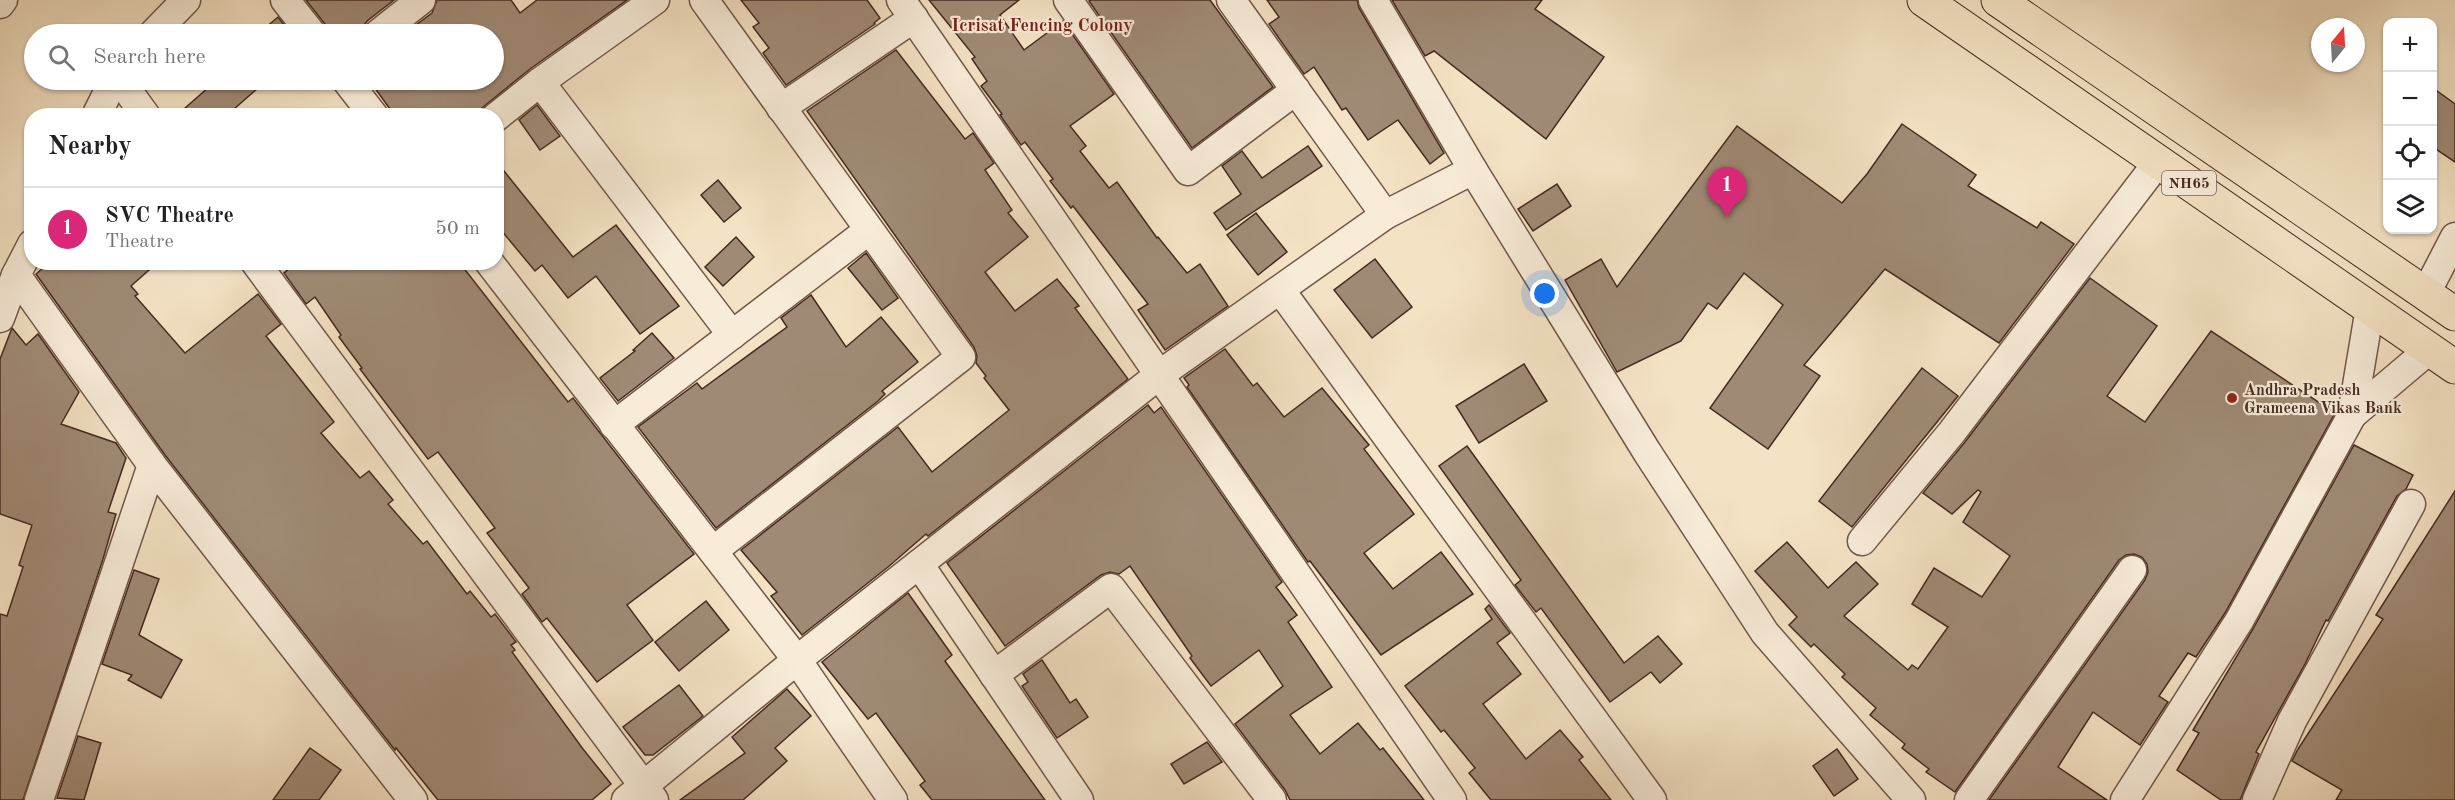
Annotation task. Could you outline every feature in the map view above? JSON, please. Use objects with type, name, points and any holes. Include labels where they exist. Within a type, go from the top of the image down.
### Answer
[{"type":"highway","name":"NH65","points":[[1924,0],[2443,358]]},
{"type":"highway","name":"NH65","points":[[1998,0],[2455,314]]},
{"type":"street","points":[[0,4],[3,0]]},
{"type":"street","points":[[163,24],[186,0]]},
{"type":"street","points":[[285,0],[304,24]]},
{"type":"street","points":[[391,24],[421,0]]},
{"type":"street","points":[[504,111],[540,82],[655,0]]},
{"type":"street","points":[[704,0],[961,357],[713,551]]},
{"type":"street","points":[[1068,0],[1188,171],[1296,90]]},
{"type":"street","points":[[1231,0],[1385,215]]},
{"type":"street","points":[[1373,0],[1473,170],[1647,452],[1765,633],[1911,800]]},
{"type":"street","points":[[781,108],[907,9],[1452,800]]},
{"type":"street","points":[[540,82],[732,335]]},
{"type":"street","points":[[100,108],[109,90]]},
{"type":"street","points":[[127,90],[140,108]]},
{"type":"street","points":[[354,90],[369,108]]},
{"type":"street","points":[[1862,541],[1952,432],[2158,162]]},
{"type":"street","points":[[261,270],[641,795],[797,660],[1159,375],[1281,291],[1385,215],[1473,170]]},
{"type":"street","points":[[614,424],[869,230]]},
{"type":"street","points":[[2426,293],[2455,237]]},
{"type":"street","points":[[0,318],[24,260]]},
{"type":"street","points":[[495,270],[797,660],[893,800]]},
{"type":"street","points":[[16,275],[152,465],[413,800]]},
{"type":"street","points":[[1281,291],[1652,800]]},
{"type":"street","points":[[2125,800],[2239,621],[2352,416],[2370,308]]},
{"type":"street","points":[[2352,416],[2443,358]]},
{"type":"street","points":[[39,800],[152,465]]},
{"type":"street","points":[[2258,800],[2292,721],[2410,504]]},
{"type":"street","points":[[919,564],[1079,800]]},
{"type":"street","points":[[1969,800],[2132,570]]},
{"type":"street","points":[[994,675],[1111,588],[1272,800]]},
{"type":"building","points":[[306,0],[394,0],[365,24],[325,24]]},
{"type":"building","points":[[437,0],[511,0],[520,13],[537,0],[627,0],[530,69],[482,108],[389,108],[376,90],[504,90],[504,24],[417,24],[432,13]]},
{"type":"building","points":[[741,0],[867,0],[880,18],[875,24],[786,85],[763,53],[769,48],[753,27],[759,23]]},
{"type":"building","points":[[929,0],[1019,0],[1000,15],[1024,50],[1063,21],[1114,94],[1070,126],[1086,146],[1080,151],[1109,188],[1117,182],[1157,238],[1187,273],[1200,264],[1228,306],[1165,350],[1138,310],[1148,304],[1073,206],[1071,208],[1050,181],[1053,179],[1025,142],[1021,145],[981,86],[987,81],[972,59],[975,57]]},
{"type":"building","points":[[1210,0],[1273,87],[1192,148],[1089,1]]},
{"type":"building","points":[[1267,0],[1357,0],[1359,8],[1444,153],[1430,164],[1398,120],[1368,140],[1346,108],[1342,110],[1314,67],[1304,74],[1269,24],[1279,17]]},
{"type":"building","points":[[1392,0],[1542,0],[1535,9],[1604,57],[1546,139],[1434,51],[1425,56]]},
{"type":"building","points":[[278,17],[283,24],[270,24]]},
{"type":"building","points":[[896,50],[965,139],[973,133],[994,163],[985,170],[1012,210],[1008,213],[1028,237],[985,272],[1015,311],[1057,279],[1079,306],[1075,308],[1128,379],[928,536],[926,534],[802,635],[771,596],[777,592],[741,550],[898,427],[932,472],[1009,410],[984,378],[986,376],[976,363],[977,356],[974,347],[807,111]]},
{"type":"building","points":[[206,90],[256,90],[235,108],[185,108]]},
{"type":"building","points":[[2437,91],[2455,104],[2455,162],[2437,150]]},
{"type":"building","points":[[537,105],[560,136],[540,150],[519,120]]},
{"type":"building","points":[[1902,124],[1976,175],[1968,186],[2037,228],[2041,222],[2074,244],[1999,343],[1885,269],[1804,365],[1820,376],[1768,449],[1710,408],[1783,305],[1744,273],[1717,309],[1708,303],[1681,341],[1617,372],[1565,280],[1601,259],[1617,287],[1737,126],[1842,203],[1867,174]]},
{"type":"building","points":[[1308,146],[1322,166],[1226,230],[1214,213],[1241,194],[1222,166],[1242,151],[1262,178]]},
{"type":"building","points":[[504,171],[573,257],[616,225],[679,306],[640,334],[596,276],[568,298],[542,265],[535,271],[504,234]]},
{"type":"building","points":[[718,180],[741,208],[724,222],[701,195]]},
{"type":"building","points":[[1557,184],[1571,206],[1533,231],[1518,209]]},
{"type":"building","points":[[1256,213],[1287,252],[1258,275],[1227,235]]},
{"type":"building","points":[[736,237],[754,257],[723,286],[705,267]]},
{"type":"building","points":[[866,253],[898,298],[882,310],[848,268]]},
{"type":"building","points":[[1375,259],[1412,307],[1372,338],[1334,290]]},
{"type":"building","points":[[41,270],[149,270],[131,286],[138,294],[135,296],[185,353],[258,294],[281,324],[266,336],[334,422],[321,433],[360,478],[369,471],[393,500],[388,504],[423,544],[427,541],[467,594],[470,591],[491,617],[495,614],[516,642],[511,645],[515,650],[512,652],[611,784],[592,800],[438,800],[396,748],[395,750],[165,455],[36,274]]},
{"type":"building","points":[[288,270],[465,270],[568,402],[573,398],[694,554],[627,605],[653,640],[597,682],[547,618],[542,622],[522,594],[529,588],[487,533],[495,528],[438,452],[428,459],[360,369],[362,368],[339,337],[341,335],[315,297],[306,304],[284,273]]},
{"type":"building","points":[[2090,278],[2157,326],[2107,396],[2145,422],[2211,331],[2335,413],[2225,613],[2196,657],[2188,653],[2159,696],[2168,702],[2140,745],[2093,712],[2058,767],[2107,800],[1989,800],[2145,580],[2148,572],[2147,564],[2142,557],[2134,554],[2126,555],[2119,560],[1955,792],[1926,772],[1929,769],[1902,748],[1905,744],[1870,715],[1876,708],[1842,677],[1845,674],[1814,644],[1811,647],[1789,625],[1797,617],[1755,571],[1787,542],[1828,588],[1856,562],[1878,584],[1844,616],[1908,670],[1912,665],[1918,669],[1948,627],[1912,604],[1934,568],[1982,597],[2010,556],[1963,522],[1981,492],[1978,490],[1952,514],[1923,493],[1965,442]]},
{"type":"building","points":[[811,295],[846,347],[881,317],[918,362],[882,391],[885,394],[878,401],[716,528],[638,427],[697,383],[702,389],[787,327],[781,318]]},
{"type":"building","points":[[12,328],[26,345],[38,334],[79,392],[61,424],[116,443],[126,458],[108,512],[116,514],[103,559],[23,800],[0,800],[0,614],[7,616],[23,567],[19,565],[32,525],[0,514],[0,359]]},
{"type":"building","points":[[652,333],[674,358],[618,401],[600,378],[635,351],[633,350]]},
{"type":"building","points":[[1225,349],[1253,386],[1257,383],[1284,417],[1322,388],[1369,445],[1364,449],[1414,514],[1364,553],[1393,589],[1441,552],[1473,594],[1381,655],[1310,561],[1308,562],[1187,387],[1189,385],[1184,378]]},
{"type":"building","points":[[1524,364],[1547,401],[1479,443],[1456,406]]},
{"type":"building","points":[[1922,368],[1958,396],[1852,527],[1819,501]]},
{"type":"building","points":[[1148,405],[1154,413],[1161,407],[1282,582],[1276,587],[1297,615],[1288,622],[1332,687],[1290,715],[1320,754],[1358,723],[1380,750],[1383,748],[1424,800],[1290,800],[1285,790],[1235,724],[1283,686],[1259,650],[1211,686],[1130,566],[1119,574],[1110,572],[1101,575],[1005,646],[947,563]]},
{"type":"building","points":[[2354,445],[2413,475],[2406,489],[2397,496],[2328,621],[2326,620],[2305,664],[2256,752],[2259,754],[2240,800],[2221,800],[2177,770],[2199,733],[2193,730],[2253,629]]},
{"type":"building","points":[[1467,446],[1624,663],[1658,636],[1682,664],[1660,683],[1651,672],[1610,702],[1541,608],[1536,612],[1515,585],[1521,580],[1439,466]]},
{"type":"building","points":[[2455,491],[2455,800],[2336,800],[2342,790],[2292,761],[2383,619],[2376,615]]},
{"type":"building","points":[[134,570],[159,579],[139,635],[182,660],[161,698],[128,680],[132,675],[102,664]]},
{"type":"building","points":[[908,593],[952,655],[945,661],[1045,800],[932,800],[920,785],[925,781],[876,713],[868,719],[822,662]]},
{"type":"building","points":[[706,601],[729,630],[679,671],[655,642]]},
{"type":"building","points":[[1489,605],[1510,633],[1497,643],[1521,674],[1483,704],[1526,759],[1560,730],[1583,757],[1579,760],[1611,800],[1491,800],[1469,773],[1475,768],[1444,730],[1441,732],[1405,686],[1492,619],[1485,609]]},
{"type":"building","points":[[1042,660],[1070,703],[1076,699],[1088,717],[1057,738],[1022,686],[1028,682],[1023,674]]},
{"type":"building","points":[[679,685],[703,716],[653,755],[645,755],[623,727]]},
{"type":"building","points":[[787,689],[811,716],[775,748],[787,761],[743,800],[680,800],[745,753],[732,737]]},
{"type":"building","points":[[78,736],[101,743],[84,800],[57,798]]},
{"type":"building","points":[[1207,742],[1222,762],[1184,784],[1171,764]]},
{"type":"building","points":[[310,748],[341,770],[319,800],[273,800]]},
{"type":"building","points":[[1837,749],[1858,779],[1834,796],[1813,766]]},
{"type":"place","name":"SVC Theatre","points":[[1727,217]]},
{"type":"place","name":"Andhra Pradesh Grameena Vikas Bank","points":[[2232,398]]},
{"type":"district","name":"Icrisat Fencing Colony","points":[[1042,25]]}]
